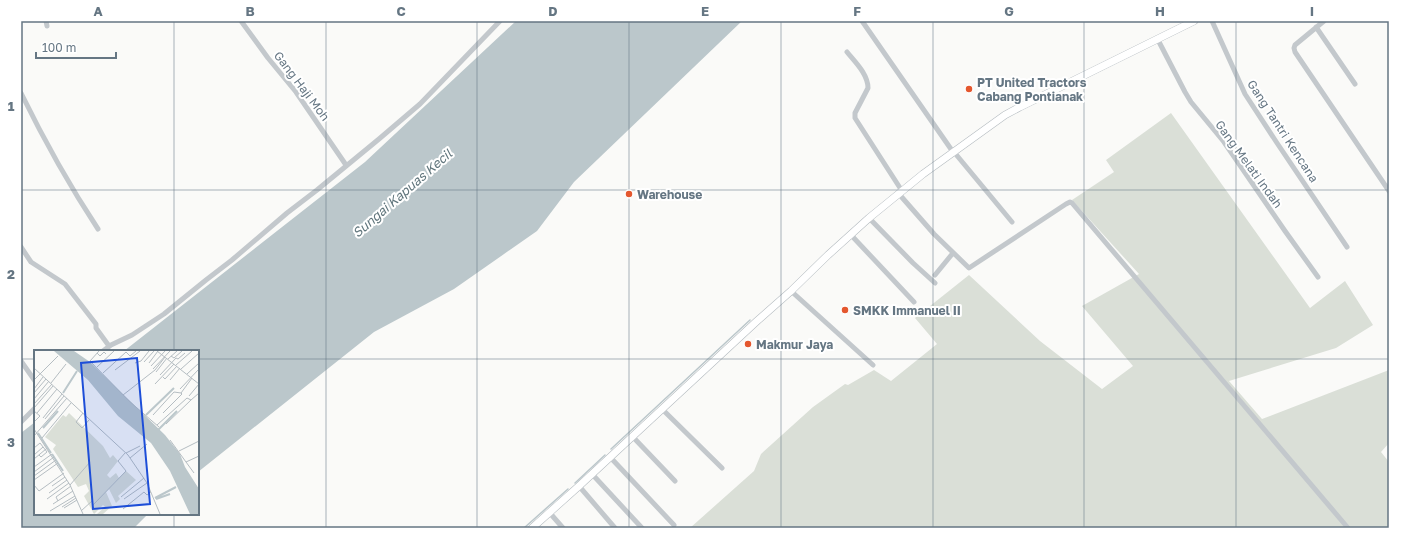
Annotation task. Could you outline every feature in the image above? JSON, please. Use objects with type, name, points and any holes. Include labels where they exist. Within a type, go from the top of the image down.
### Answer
[{"type":"main road","points":[[532,528],[757,321],[791,292],[828,255],[869,218],[923,174],[1005,115],[1157,38],[1194,21]]},
{"type":"street","name":"Gang Haji Moh","points":[[241,21],[268,58],[296,92],[346,165]]},
{"type":"street","points":[[104,350],[109,346],[132,336],[164,314],[232,260],[287,212],[317,190],[379,139],[420,104],[500,21]]},
{"type":"street","points":[[862,21],[954,152],[1012,222]]},
{"type":"street","name":"Gang Tantri Kencana","points":[[1212,21],[1245,94],[1347,247]]},
{"type":"street","points":[[1324,21],[1295,46],[1295,52],[1389,191]]},
{"type":"street","points":[[1316,27],[1355,84]]},
{"type":"street","name":"Gang Melati Indah","points":[[1157,38],[1191,102],[1224,142],[1318,276]]},
{"type":"street","points":[[847,52],[861,70],[868,85],[868,88],[855,113],[855,118],[901,192],[953,253],[969,268],[1066,204],[1070,202],[1072,203],[1348,528]]},
{"type":"street","points":[[21,93],[42,136],[82,206],[98,229]]},
{"type":"street","points":[[869,218],[935,283]]},
{"type":"street","points":[[851,235],[914,302]]},
{"type":"street","points":[[21,247],[31,262],[66,284],[88,316],[96,324],[96,328],[109,346]]},
{"type":"street","points":[[935,275],[953,253]]},
{"type":"street","points":[[791,292],[873,365]]},
{"type":"street","points":[[21,361],[34,380]]},
{"type":"street","points":[[21,422],[34,409]]},
{"type":"street","points":[[662,409],[722,468]]},
{"type":"street","points":[[632,436],[675,481]]},
{"type":"street","points":[[610,457],[674,525]]},
{"type":"street","points":[[592,474],[642,528]]},
{"type":"street","points":[[579,486],[615,528]]},
{"type":"street","points":[[550,512],[563,528]]},
{"type":"shaded area","points":[[1171,113],[1310,308],[1345,281],[1373,325],[1336,348],[1229,381],[1262,419],[1389,370],[1389,443],[1381,452],[1389,462],[1389,528],[690,528],[754,471],[761,454],[813,407],[845,384],[848,385],[874,370],[891,381],[937,344],[915,318],[969,275],[1040,341],[1102,389],[1133,366],[1082,306],[1139,274],[1072,200],[1114,172],[1106,160]]},
{"type":"water","name":"Sungai Kapuas Kecil","points":[[516,21],[742,21],[574,182],[537,231],[454,289],[374,332],[199,471],[199,350],[125,350],[365,162]]},
{"type":"water","points":[[34,423],[34,515],[147,515],[134,528],[21,528],[21,433]]},
{"type":"waterway","points":[[611,449],[750,320]]},
{"type":"waterway","points":[[575,483],[605,455]]},
{"type":"waterway","points":[[524,528],[568,489]]},
{"type":"place","name":"PT United Tractors Cabang Pontianak","points":[[969,89]]},
{"type":"place","name":"Warehouse","points":[[629,194]]},
{"type":"place","name":"SMKK Immanuel II","points":[[845,310]]},
{"type":"place","name":"Makmur Jaya","points":[[748,344]]}]
